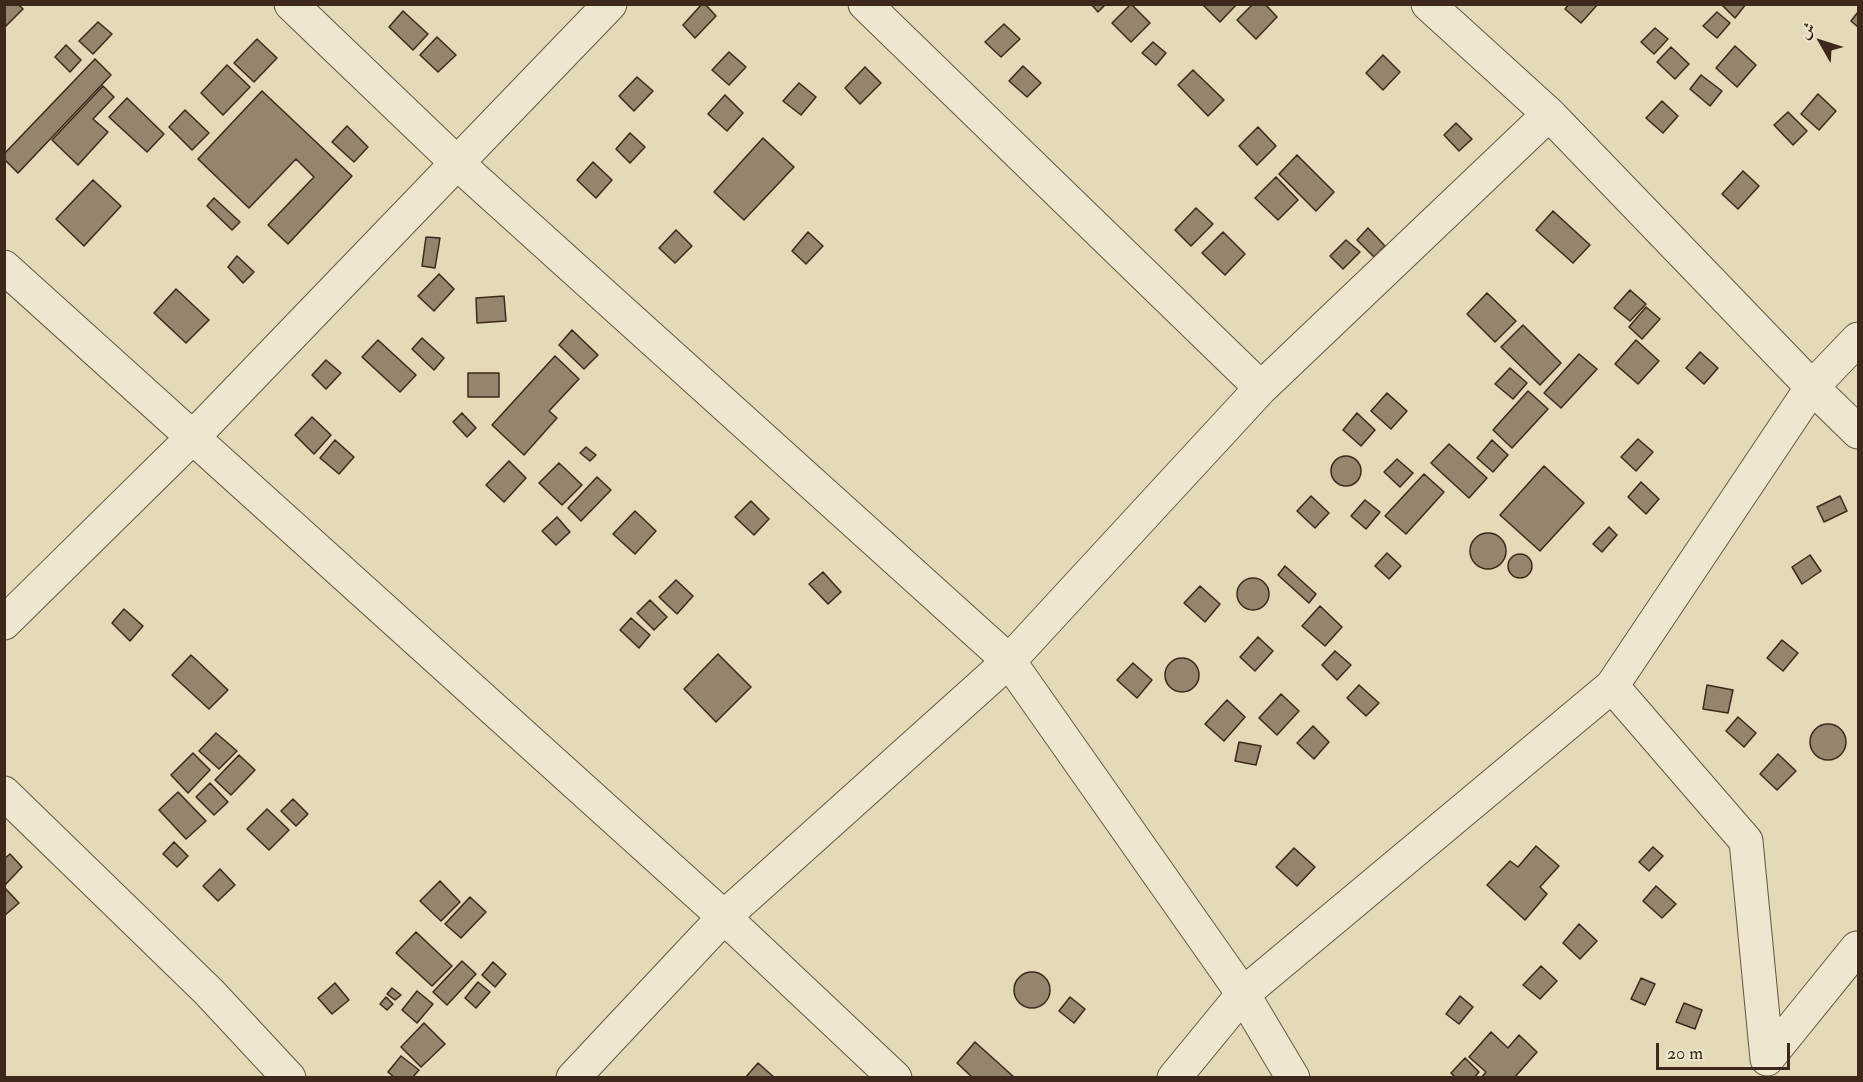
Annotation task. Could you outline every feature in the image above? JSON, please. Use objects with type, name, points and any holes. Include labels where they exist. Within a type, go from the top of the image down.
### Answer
[{"type":"street","points":[[291,4],[456,162],[1010,661],[1243,994],[1293,1077]]},
{"type":"street","points":[[4,623],[194,437],[610,4]]},
{"type":"street","points":[[866,4],[1261,388]]},
{"type":"street","points":[[1428,4],[1550,114],[1858,432]]},
{"type":"street","points":[[573,1077],[724,916],[1010,661],[1261,388],[1550,114]]},
{"type":"street","points":[[4,267],[724,916],[894,1077]]},
{"type":"street","points":[[1174,1077],[1243,994],[1612,686],[1812,387],[1858,339]]},
{"type":"street","points":[[1612,686],[1746,841],[1767,1059],[1858,949]]},
{"type":"street","points":[[4,793],[209,992],[289,1077]]},
{"type":"building","points":[[4,4],[18,4],[23,9],[4,28]]},
{"type":"building","points":[[702,4],[705,4],[716,16],[695,38],[683,25]]},
{"type":"building","points":[[1091,4],[1106,4],[1098,12]]},
{"type":"building","points":[[1131,4],[1150,23],[1131,42],[1112,23]]},
{"type":"building","points":[[1202,4],[1235,4],[1236,5],[1220,22]]},
{"type":"building","points":[[1253,4],[1265,4],[1277,17],[1256,39],[1237,20]]},
{"type":"building","points":[[1569,4],[1598,4],[1581,23],[1565,9]]},
{"type":"building","points":[[1721,4],[1746,4],[1735,18]]},
{"type":"building","points":[[403,11],[428,34],[413,50],[389,27]]},
{"type":"building","points":[[1717,12],[1730,23],[1717,38],[1703,26]]},
{"type":"building","points":[[1858,12],[1858,27],[1851,21]]},
{"type":"building","points":[[98,22],[112,34],[93,54],[79,41]]},
{"type":"building","points":[[1004,24],[1020,39],[1001,57],[985,42]]},
{"type":"building","points":[[1655,28],[1668,39],[1654,54],[1641,42]]},
{"type":"building","points":[[437,37],[456,55],[438,72],[420,55]]},
{"type":"building","points":[[257,39],[277,58],[254,82],[234,63]]},
{"type":"building","points":[[1153,42],[1166,53],[1156,65],[1142,53]]},
{"type":"building","points":[[66,45],[81,60],[70,72],[55,57]]},
{"type":"building","points":[[1735,46],[1756,65],[1737,87],[1716,68]]},
{"type":"building","points":[[1671,47],[1689,64],[1675,79],[1657,62]]},
{"type":"building","points":[[729,52],[746,67],[729,85],[712,70]]},
{"type":"building","points":[[1383,55],[1400,72],[1383,90],[1366,73]]},
{"type":"building","points":[[95,59],[111,75],[18,173],[4,159],[4,154]]},
{"type":"building","points":[[227,65],[250,87],[223,115],[201,93]]},
{"type":"building","points":[[1023,66],[1041,83],[1027,97],[1009,81]]},
{"type":"building","points":[[865,67],[881,83],[860,104],[845,88]]},
{"type":"building","points":[[1193,70],[1224,100],[1208,116],[1178,85]]},
{"type":"building","points":[[1701,75],[1722,91],[1710,106],[1690,89]]},
{"type":"building","points":[[637,77],[653,91],[634,111],[619,96]]},
{"type":"building","points":[[799,83],[816,97],[801,115],[783,101]]},
{"type":"building","points":[[103,86],[114,97],[93,119],[108,132],[78,165],[52,140]]},
{"type":"building","points":[[262,91],[352,176],[288,244],[268,225],[314,177],[296,159],[249,208],[198,159]]},
{"type":"building","points":[[1818,94],[1836,111],[1819,130],[1801,114]]},
{"type":"building","points":[[725,95],[743,113],[727,131],[708,114]]},
{"type":"building","points":[[127,98],[164,134],[147,152],[109,117]]},
{"type":"building","points":[[1662,101],[1678,116],[1663,133],[1646,118]]},
{"type":"building","points":[[185,110],[209,133],[192,150],[169,127]]},
{"type":"building","points":[[1788,112],[1807,131],[1793,145],[1774,125]]},
{"type":"building","points":[[1456,123],[1472,139],[1459,151],[1444,135]]},
{"type":"building","points":[[347,126],[368,147],[354,162],[332,142]]},
{"type":"building","points":[[1258,127],[1276,146],[1257,165],[1239,146]]},
{"type":"building","points":[[630,133],[645,147],[630,163],[616,149]]},
{"type":"building","points":[[763,138],[794,167],[744,220],[714,192]]},
{"type":"building","points":[[1297,155],[1334,192],[1316,211],[1279,174]]},
{"type":"building","points":[[593,162],[612,180],[596,198],[577,180]]},
{"type":"building","points":[[1743,171],[1759,186],[1738,209],[1722,194]]},
{"type":"building","points":[[1276,177],[1298,200],[1278,220],[1255,198]]},
{"type":"building","points":[[93,180],[121,206],[84,246],[56,219]]},
{"type":"building","points":[[214,198],[240,222],[232,230],[207,206]]},
{"type":"building","points":[[1196,208],[1213,224],[1191,246],[1175,230]]},
{"type":"building","points":[[1553,211],[1590,245],[1573,263],[1536,230]]},
{"type":"building","points":[[1368,228],[1385,246],[1374,257],[1357,240]]},
{"type":"building","points":[[676,230],[692,246],[675,263],[659,248]]},
{"type":"building","points":[[808,232],[823,246],[806,264],[792,251]]},
{"type":"building","points":[[1223,232],[1245,254],[1225,275],[1202,253]]},
{"type":"building","points":[[426,237],[440,238],[435,268],[422,266]]},
{"type":"building","points":[[1346,240],[1360,252],[1343,269],[1330,256]]},
{"type":"building","points":[[237,256],[254,272],[243,283],[228,267]]},
{"type":"building","points":[[439,274],[454,289],[434,311],[418,296]]},
{"type":"building","points":[[176,289],[209,320],[186,343],[154,313]]},
{"type":"building","points":[[1630,290],[1646,304],[1630,321],[1614,308]]},
{"type":"building","points":[[1487,293],[1516,321],[1495,342],[1467,314]]},
{"type":"building","points":[[504,296],[506,321],[477,323],[476,298]]},
{"type":"building","points":[[1646,307],[1660,319],[1642,339],[1629,327]]},
{"type":"building","points":[[1523,325],[1561,363],[1540,385],[1501,347]]},
{"type":"building","points":[[572,330],[598,355],[584,369],[559,345]]},
{"type":"building","points":[[422,338],[444,358],[434,370],[412,349]]},
{"type":"building","points":[[378,340],[416,375],[400,392],[362,357]]},
{"type":"building","points":[[1636,340],[1659,361],[1638,384],[1615,364]]},
{"type":"building","points":[[1700,352],[1718,368],[1704,384],[1686,368]]},
{"type":"building","points":[[1579,354],[1597,369],[1561,408],[1544,393]]},
{"type":"building","points":[[555,356],[579,379],[549,411],[557,418],[524,455],[492,425]]},
{"type":"building","points":[[326,360],[341,373],[326,389],[312,375]]},
{"type":"building","points":[[1510,368],[1527,383],[1513,399],[1495,384]]},
{"type":"building","points":[[468,373],[499,373],[499,397],[468,397]]},
{"type":"building","points":[[1528,391],[1548,409],[1512,448],[1493,430]]},
{"type":"building","points":[[1387,393],[1407,411],[1391,429],[1371,411]]},
{"type":"building","points":[[462,413],[476,428],[467,437],[453,422]]},
{"type":"building","points":[[1357,413],[1375,430],[1361,446],[1343,430]]},
{"type":"building","points":[[312,417],[331,435],[314,454],[295,435]]},
{"type":"building","points":[[1638,439],[1653,452],[1636,471],[1621,457]]},
{"type":"building","points":[[335,440],[354,457],[339,474],[320,458]]},
{"type":"building","points":[[1492,440],[1508,455],[1493,472],[1477,458]]},
{"type":"building","points":[[1449,444],[1487,478],[1469,498],[1431,463]]},
{"type":"building","points":[[586,447],[596,455],[590,461],[580,453]]},
{"type":"building","points":[[1346,456],[1357,460],[1361,471],[1357,482],[1346,486],[1335,482],[1331,471],[1335,460]]},
{"type":"building","points":[[1397,459],[1413,473],[1400,487],[1384,472]]},
{"type":"building","points":[[509,461],[526,478],[504,502],[486,485]]},
{"type":"building","points":[[559,463],[582,485],[562,505],[539,483]]},
{"type":"building","points":[[1544,466],[1584,503],[1540,551],[1500,515]]},
{"type":"building","points":[[1424,474],[1444,492],[1406,534],[1385,516]]},
{"type":"building","points":[[597,477],[611,490],[581,521],[568,508]]},
{"type":"building","points":[[1641,482],[1659,499],[1646,514],[1628,497]]},
{"type":"building","points":[[1311,496],[1329,513],[1315,528],[1297,511]]},
{"type":"building","points":[[1840,496],[1847,511],[1824,522],[1817,507]]},
{"type":"building","points":[[1365,500],[1380,512],[1366,529],[1351,516]]},
{"type":"building","points":[[751,501],[769,519],[754,535],[735,517]]},
{"type":"building","points":[[635,511],[656,531],[635,554],[613,534]]},
{"type":"building","points":[[557,517],[570,532],[556,545],[542,531]]},
{"type":"building","points":[[1609,527],[1617,535],[1602,552],[1593,544]]},
{"type":"building","points":[[1488,533],[1501,538],[1506,551],[1501,564],[1488,569],[1475,564],[1470,551],[1475,538]]},
{"type":"building","points":[[1387,553],[1401,566],[1389,579],[1375,566]]},
{"type":"building","points":[[1520,554],[1528,558],[1532,566],[1528,574],[1520,578],[1512,574],[1508,566],[1512,558]]},
{"type":"building","points":[[1810,555],[1821,571],[1802,584],[1792,567]]},
{"type":"building","points":[[1285,566],[1316,594],[1309,603],[1278,575]]},
{"type":"building","points":[[823,572],[841,592],[828,604],[809,584]]},
{"type":"building","points":[[1253,578],[1264,583],[1269,594],[1264,605],[1253,610],[1242,605],[1237,594],[1242,583]]},
{"type":"building","points":[[676,580],[693,596],[677,614],[659,597]]},
{"type":"building","points":[[1200,586],[1220,604],[1205,622],[1184,603]]},
{"type":"building","points":[[650,600],[667,617],[654,630],[637,613]]},
{"type":"building","points":[[1320,606],[1342,627],[1325,646],[1302,626]]},
{"type":"building","points":[[124,609],[143,626],[130,641],[112,623]]},
{"type":"building","points":[[631,618],[650,635],[639,648],[620,630]]},
{"type":"building","points":[[1258,637],[1273,651],[1255,671],[1240,657]]},
{"type":"building","points":[[1782,640],[1798,653],[1783,671],[1767,658]]},
{"type":"building","points":[[1335,651],[1351,665],[1337,680],[1322,665]]},
{"type":"building","points":[[718,654],[751,687],[716,722],[684,689]]},
{"type":"building","points":[[191,655],[228,690],[209,709],[172,675]]},
{"type":"building","points":[[1182,658],[1194,663],[1199,675],[1194,687],[1182,692],[1170,687],[1165,675],[1170,663]]},
{"type":"building","points":[[1133,663],[1152,680],[1137,698],[1117,680]]},
{"type":"building","points":[[1359,685],[1379,703],[1366,716],[1347,698]]},
{"type":"building","points":[[1707,685],[1733,690],[1728,713],[1703,709]]},
{"type":"building","points":[[1281,694],[1299,711],[1277,735],[1259,718]]},
{"type":"building","points":[[1227,700],[1245,717],[1224,741],[1205,724]]},
{"type":"building","points":[[1738,717],[1756,733],[1744,747],[1726,731]]},
{"type":"building","points":[[1828,724],[1841,729],[1846,742],[1841,755],[1828,760],[1815,755],[1810,742],[1815,729]]},
{"type":"building","points":[[1313,726],[1329,742],[1314,759],[1297,743]]},
{"type":"building","points":[[216,733],[237,751],[219,769],[199,751]]},
{"type":"building","points":[[1239,742],[1261,746],[1256,765],[1235,761]]},
{"type":"building","points":[[193,753],[210,770],[188,793],[171,775]]},
{"type":"building","points":[[1778,754],[1796,771],[1777,790],[1760,774]]},
{"type":"building","points":[[239,755],[255,770],[231,795],[215,780]]},
{"type":"building","points":[[210,783],[228,802],[214,815],[196,797]]},
{"type":"building","points":[[178,792],[206,821],[186,839],[159,810]]},
{"type":"building","points":[[293,799],[308,814],[296,826],[281,811]]},
{"type":"building","points":[[267,809],[289,830],[269,850],[247,829]]},
{"type":"building","points":[[174,842],[188,856],[177,867],[163,854]]},
{"type":"building","points":[[1536,846],[1559,866],[1540,887],[1547,894],[1525,920],[1487,885],[1510,861],[1518,867]]},
{"type":"building","points":[[1653,847],[1663,856],[1649,871],[1639,862]]},
{"type":"building","points":[[1294,848],[1315,867],[1297,886],[1276,867]]},
{"type":"building","points":[[10,854],[22,867],[5,885],[4,859]]},
{"type":"building","points":[[220,869],[235,885],[218,901],[203,886]]},
{"type":"building","points":[[440,881],[460,902],[441,921],[420,901]]},
{"type":"building","points":[[1656,886],[1676,904],[1662,918],[1643,901]]},
{"type":"building","points":[[4,887],[19,903],[4,916]]},
{"type":"building","points":[[470,897],[486,912],[461,938],[445,924]]},
{"type":"building","points":[[1579,924],[1597,941],[1580,959],[1563,943]]},
{"type":"building","points":[[416,932],[452,966],[432,986],[396,953]]},
{"type":"building","points":[[462,961],[476,974],[447,1005],[433,992]]},
{"type":"building","points":[[493,962],[506,974],[495,987],[482,975]]},
{"type":"building","points":[[1541,966],[1557,981],[1540,999],[1523,985]]},
{"type":"building","points":[[1032,972],[1045,977],[1050,990],[1045,1003],[1032,1008],[1019,1003],[1014,990],[1019,977]]},
{"type":"building","points":[[1641,978],[1655,984],[1645,1005],[1631,999]]},
{"type":"building","points":[[478,982],[490,992],[476,1008],[465,998]]},
{"type":"building","points":[[335,983],[349,1000],[332,1014],[318,998]]},
{"type":"building","points":[[392,988],[401,995],[395,1000],[387,994]]},
{"type":"building","points":[[417,991],[433,1004],[417,1023],[402,1010]]},
{"type":"building","points":[[1460,996],[1473,1007],[1459,1024],[1446,1014]]},
{"type":"building","points":[[386,997],[393,1004],[387,1010],[380,1004]]},
{"type":"building","points":[[1070,997],[1085,1009],[1074,1023],[1059,1011]]},
{"type":"building","points":[[1684,1003],[1702,1010],[1695,1029],[1676,1022]]},
{"type":"building","points":[[424,1023],[445,1044],[421,1067],[401,1047]]},
{"type":"building","points":[[1491,1032],[1508,1048],[1519,1035],[1537,1052],[1514,1078],[1481,1078],[1486,1072],[1469,1057]]},
{"type":"building","points":[[975,1042],[1015,1078],[973,1078],[957,1063]]},
{"type":"building","points":[[401,1056],[419,1070],[412,1078],[395,1078],[388,1072]]},
{"type":"building","points":[[1465,1058],[1479,1072],[1474,1078],[1456,1078],[1451,1073]]},
{"type":"building","points":[[758,1063],[775,1078],[745,1078]]}]
